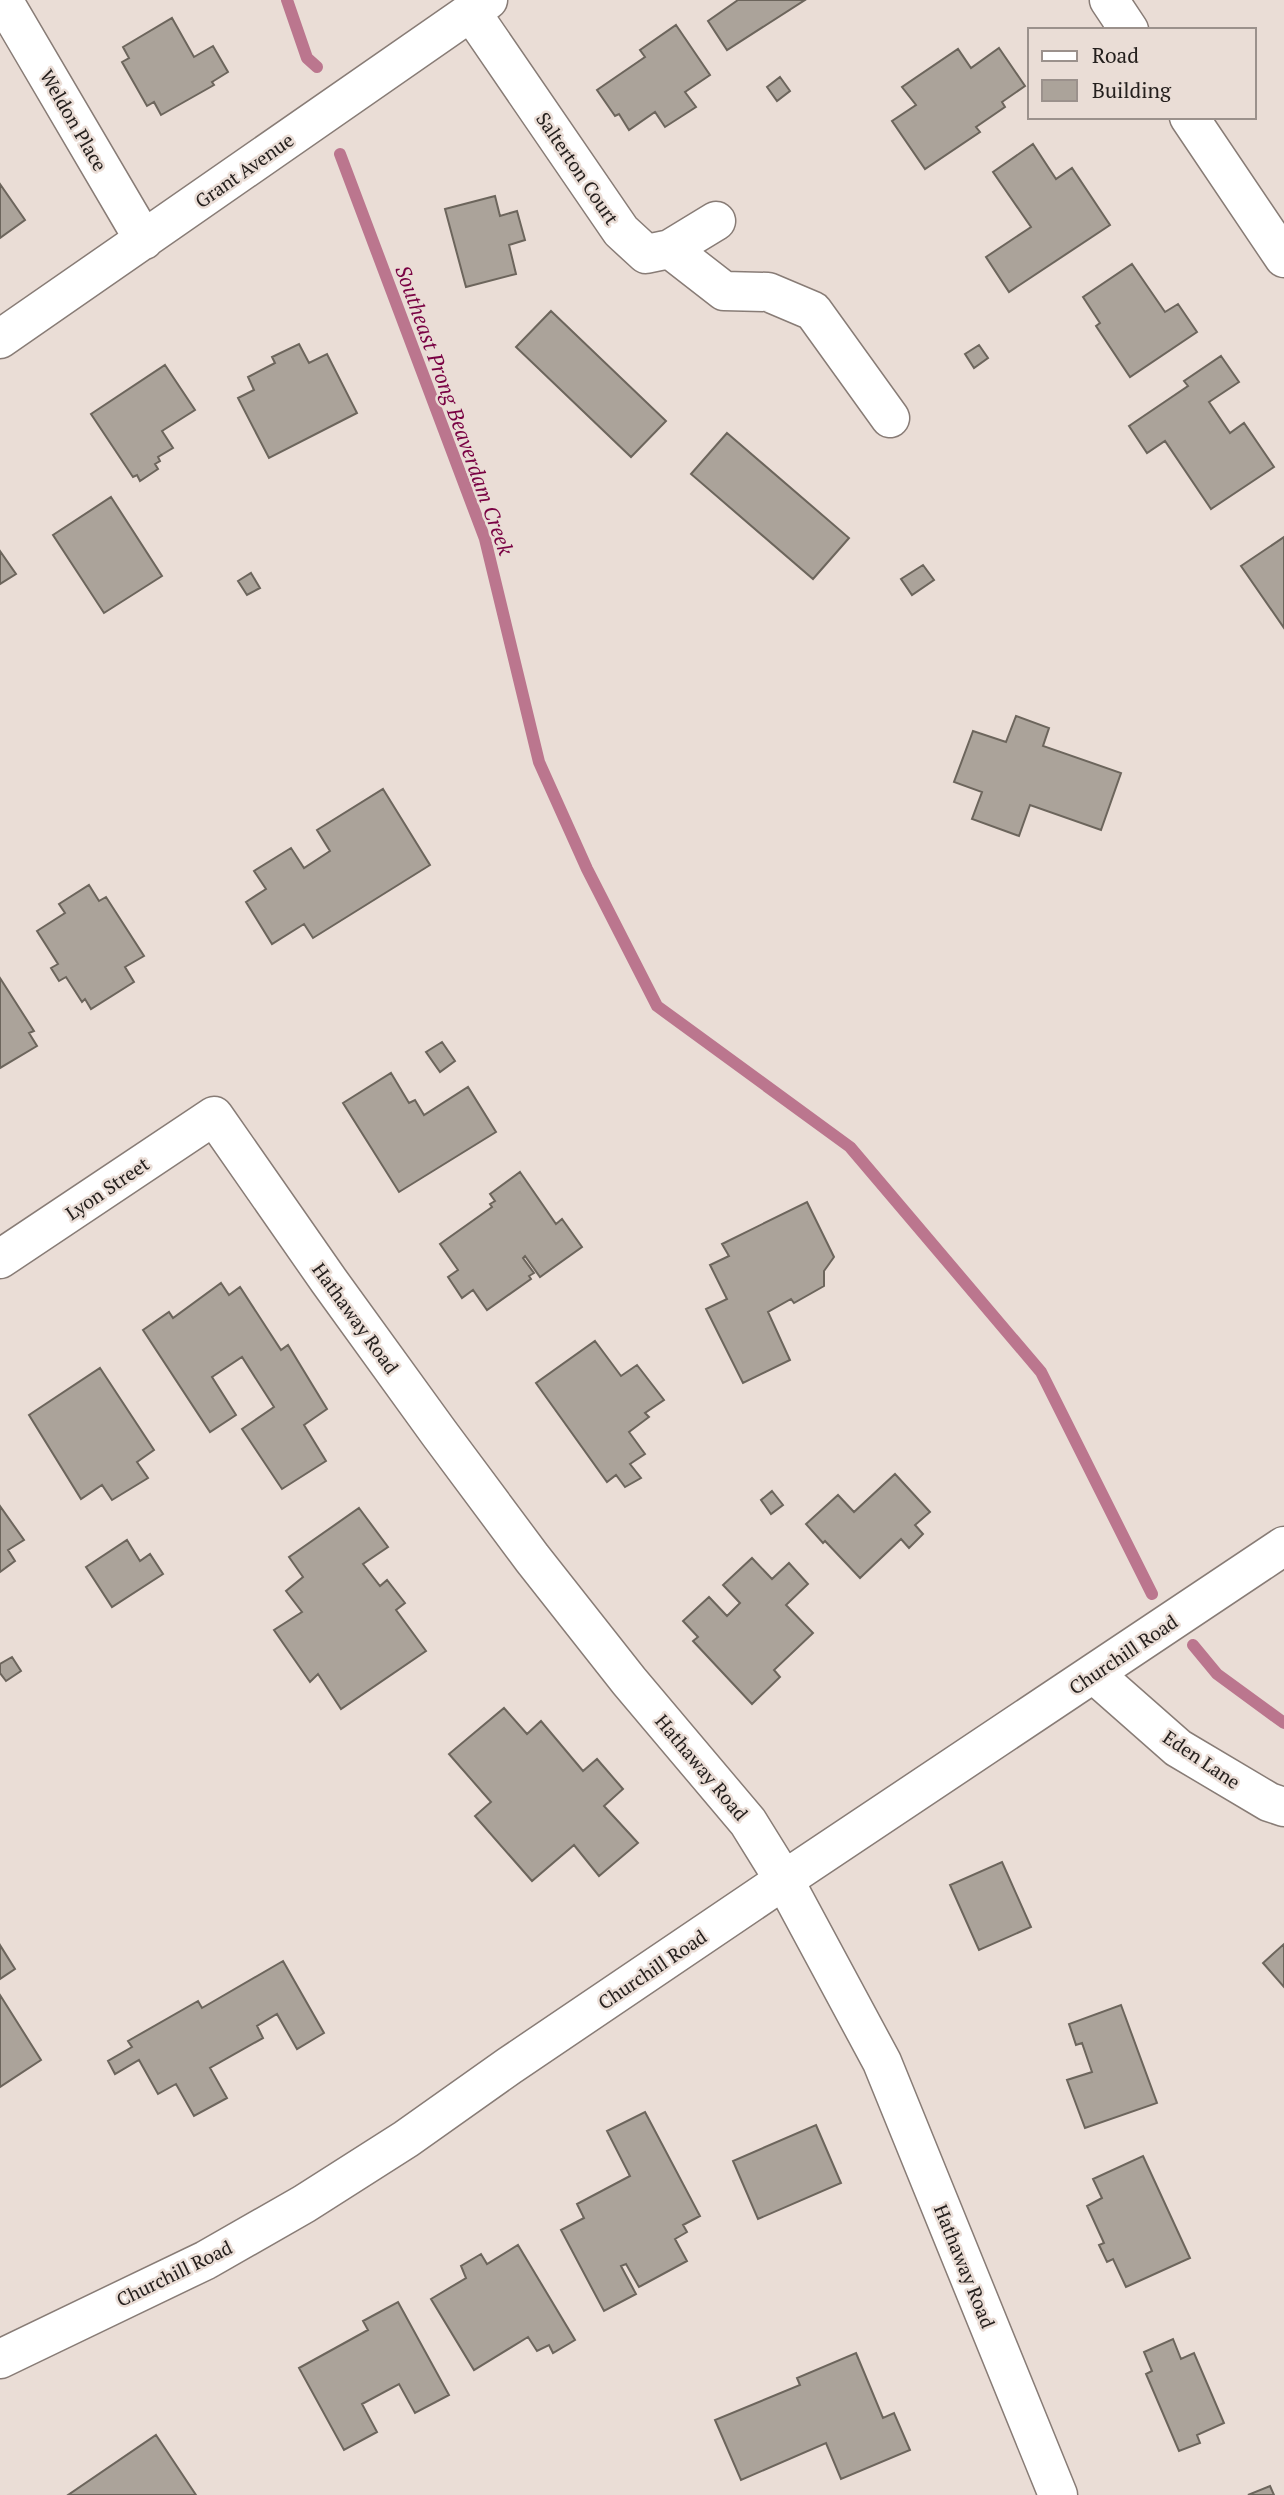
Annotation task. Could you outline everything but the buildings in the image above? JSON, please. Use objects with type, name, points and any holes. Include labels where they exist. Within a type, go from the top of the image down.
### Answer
[{"type":"street","name":"Weldon Place","points":[[4,0],[144,240]]},
{"type":"street","points":[[1109,0],[1128,28]]},
{"type":"street","name":"Grant Avenue","points":[[0,340],[479,6]]},
{"type":"street","name":"Salterton Court","points":[[479,6],[621,231],[646,254],[670,249]]},
{"type":"street","points":[[1190,119],[1284,258]]},
{"type":"street","points":[[716,221],[670,249],[724,291],[768,292],[813,311],[890,418]]},
{"type":"street","name":"Lyon Street","points":[[0,1259],[214,1116]]},
{"type":"street","name":"Hathaway Road","points":[[214,1116],[329,1282],[532,1558],[629,1681],[748,1822],[784,1880],[882,2062],[1058,2495]]},
{"type":"street","name":"Churchill Road","points":[[0,2358],[206,2259],[304,2204],[406,2139],[784,1880],[1284,1546]]},
{"type":"street","name":"Eden Lane","points":[[1094,1674],[1178,1748],[1269,1802],[1284,1807]]},
{"type":"waterway","name":"Southeast Prong Beaverdam Creek","points":[[287,0],[307,58],[317,67]]},
{"type":"waterway","name":"Southeast Prong Beaverdam Creek","points":[[340,154],[485,539],[539,762],[587,869],[657,1006],[850,1147],[1041,1372],[1152,1594]]},
{"type":"waterway","name":"Southeast Prong Beaverdam Creek","points":[[1193,1645],[1217,1674],[1284,1723]]}]
